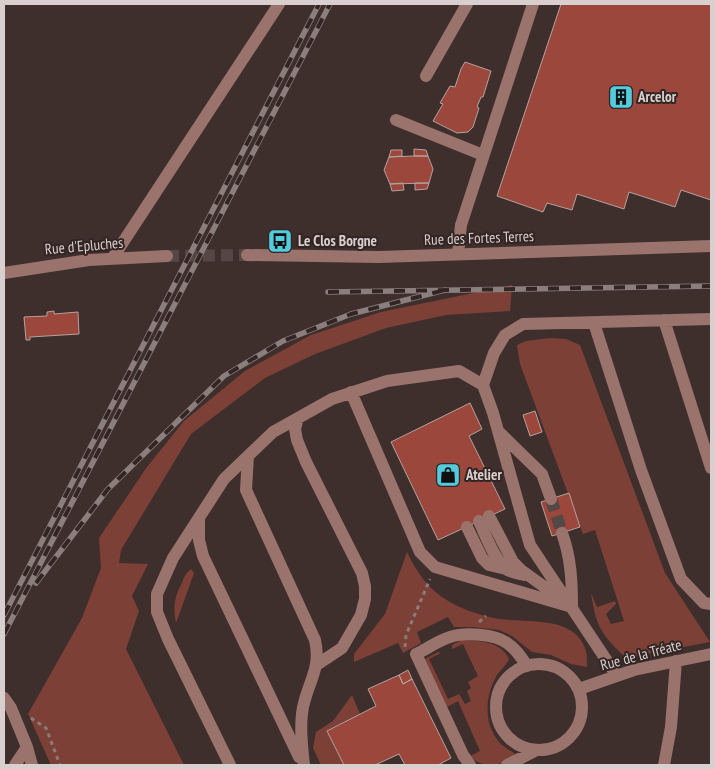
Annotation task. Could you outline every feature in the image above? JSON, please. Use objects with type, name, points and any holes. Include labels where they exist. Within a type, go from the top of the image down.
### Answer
[{"type":"street","points":[[112,259],[279,4]]},
{"type":"street","points":[[426,76],[467,4]]},
{"type":"street","points":[[458,254],[461,225],[533,4]]},
{"type":"street","points":[[396,120],[483,155]]},
{"type":"street","name":"Rue des Fortes Terres","points":[[247,256],[379,257],[711,246]]},
{"type":"street","name":"Rue d'Epluches","points":[[4,272],[90,260],[167,256]]},
{"type":"street","points":[[616,676],[530,545],[484,385],[494,353],[505,335],[523,324],[711,319]]},
{"type":"street","points":[[664,320],[711,468]]},
{"type":"street","points":[[594,323],[642,470],[681,579],[704,603],[711,604]]},
{"type":"street","points":[[230,765],[168,639],[157,612],[157,594],[173,558],[224,478],[273,432],[332,399],[351,392],[387,380],[459,371],[484,385]]},
{"type":"street","points":[[351,392],[420,552],[435,567],[572,607]]},
{"type":"street","points":[[298,418],[297,440],[306,462],[362,573],[365,586],[365,599],[361,615],[342,648],[318,664]]},
{"type":"street","points":[[498,430],[542,474],[551,499]]},
{"type":"street","points":[[248,456],[246,490],[315,640],[318,651],[318,664],[303,705],[301,742],[303,765]]},
{"type":"street","points":[[200,517],[198,540],[203,556],[303,765]]},
{"type":"street","points":[[506,569],[498,559],[484,518],[513,562],[521,570],[572,607]]},
{"type":"street","points":[[467,527],[482,558],[489,565],[530,576]]},
{"type":"street","points":[[562,533],[569,551],[572,576],[572,607]]},
{"type":"street","points":[[463,762],[416,654],[451,636],[472,634],[488,636],[506,642],[519,653],[527,666]]},
{"type":"street","name":"Rue de la Tréate","points":[[579,689],[634,670],[711,654]]},
{"type":"street","points":[[664,765],[671,727],[676,661]]},
{"type":"street","points":[[533,664],[547,664],[560,669],[571,678],[579,689],[583,703],[582,716],[577,730],[568,740],[556,748],[542,751],[527,749],[514,742],[503,732],[497,718],[496,704],[500,689],[508,677],[520,669],[533,664]]},
{"type":"street","points":[[4,698],[11,708],[27,746],[32,765]]},
{"type":"street","points":[[15,765],[27,746]]},
{"type":"street","points":[[508,765],[535,751]]},
{"type":"path","points":[[406,651],[404,645],[406,635],[435,567]]},
{"type":"path","points":[[30,717],[46,728],[60,765]]},
{"type":"shaded area","points":[[512,285],[510,311],[446,315],[386,328],[315,354],[265,378],[191,434],[121,550],[119,563],[148,564],[132,596],[139,611],[126,649],[184,765],[51,765],[28,714],[82,618],[101,568],[99,538],[147,467],[184,421],[245,371],[311,335],[381,312]]},
{"type":"shaded area","points":[[550,338],[566,339],[580,345],[665,573],[710,642],[626,658],[605,636],[601,629],[595,614],[591,593],[597,607],[615,601],[616,604],[606,614],[611,624],[624,621],[595,530],[583,534],[520,364],[517,345],[526,341]]},
{"type":"shaded area","points":[[407,552],[417,571],[426,582],[436,593],[455,605],[492,618],[550,623],[572,631],[581,639],[586,651],[587,667],[571,664],[551,655],[532,652],[512,636],[499,630],[454,627],[448,617],[417,632],[421,643],[403,653],[398,643],[354,662],[354,654],[385,614]]},
{"type":"shaded area","points":[[191,569],[194,573],[176,623],[174,607],[177,593],[184,577]]},
{"type":"shaded area","points":[[462,640],[495,645],[509,659],[493,683],[487,709],[490,726],[494,734],[501,744],[515,754],[499,764],[486,765],[474,760],[470,756],[480,751],[458,701],[447,707],[423,660],[438,652],[441,653],[429,659],[448,699],[459,694],[465,704],[471,701],[467,691],[471,688],[468,682],[478,676],[463,644],[452,649],[452,645]]},
{"type":"shaded area","points":[[352,695],[360,714],[327,731],[344,765],[321,765],[313,748],[316,732],[333,721]]},
{"type":"building","name":"Arcelor","points":[[561,4],[711,4],[711,200],[681,190],[675,207],[629,192],[624,209],[577,194],[572,210],[547,203],[543,212],[497,196]]},
{"type":"building","points":[[465,62],[491,71],[483,97],[481,97],[477,107],[479,108],[473,127],[468,132],[457,133],[433,121],[443,104],[440,103],[450,86],[455,87]]},
{"type":"building","points":[[414,149],[426,150],[428,156],[414,156]]},
{"type":"building","points":[[391,150],[402,150],[402,156],[389,157]]},
{"type":"building","points":[[428,156],[433,169],[429,183],[390,184],[384,170],[389,157]]},
{"type":"building","points":[[403,183],[404,190],[392,191],[390,184]]},
{"type":"building","points":[[415,183],[429,183],[427,189],[415,190]]},
{"type":"building","points":[[54,311],[54,314],[78,312],[79,334],[30,337],[30,340],[26,340],[24,317],[47,316],[47,312]]},
{"type":"building","name":"Atelier","points":[[470,403],[482,429],[469,436],[505,509],[438,540],[391,442]]},
{"type":"building","points":[[535,411],[542,432],[530,436],[523,415]]},
{"type":"building","points":[[569,493],[580,527],[552,536],[541,502]]},
{"type":"building","points":[[408,670],[412,679],[403,684],[399,675]]},
{"type":"building","points":[[399,675],[403,684],[412,679],[451,758],[438,765],[405,765],[399,754],[375,765],[344,765],[327,731],[376,706],[368,689]]},
{"type":"tunnel","points":[[167,256],[247,255]]},
{"type":"tunnel","points":[[551,499],[562,533]]},
{"type":"railway","points":[[4,615],[319,4]]},
{"type":"railway","points":[[4,634],[330,4]]},
{"type":"railway","points":[[328,292],[711,286]]},
{"type":"railway","points":[[36,583],[108,489],[224,376],[283,341],[351,314],[445,290]]},
{"type":"place","name":"Arcelor","points":[[621,97]]},
{"type":"place","name":"Le Clos Borgne","points":[[280,241]]},
{"type":"place","name":"Atelier","points":[[448,475]]}]
